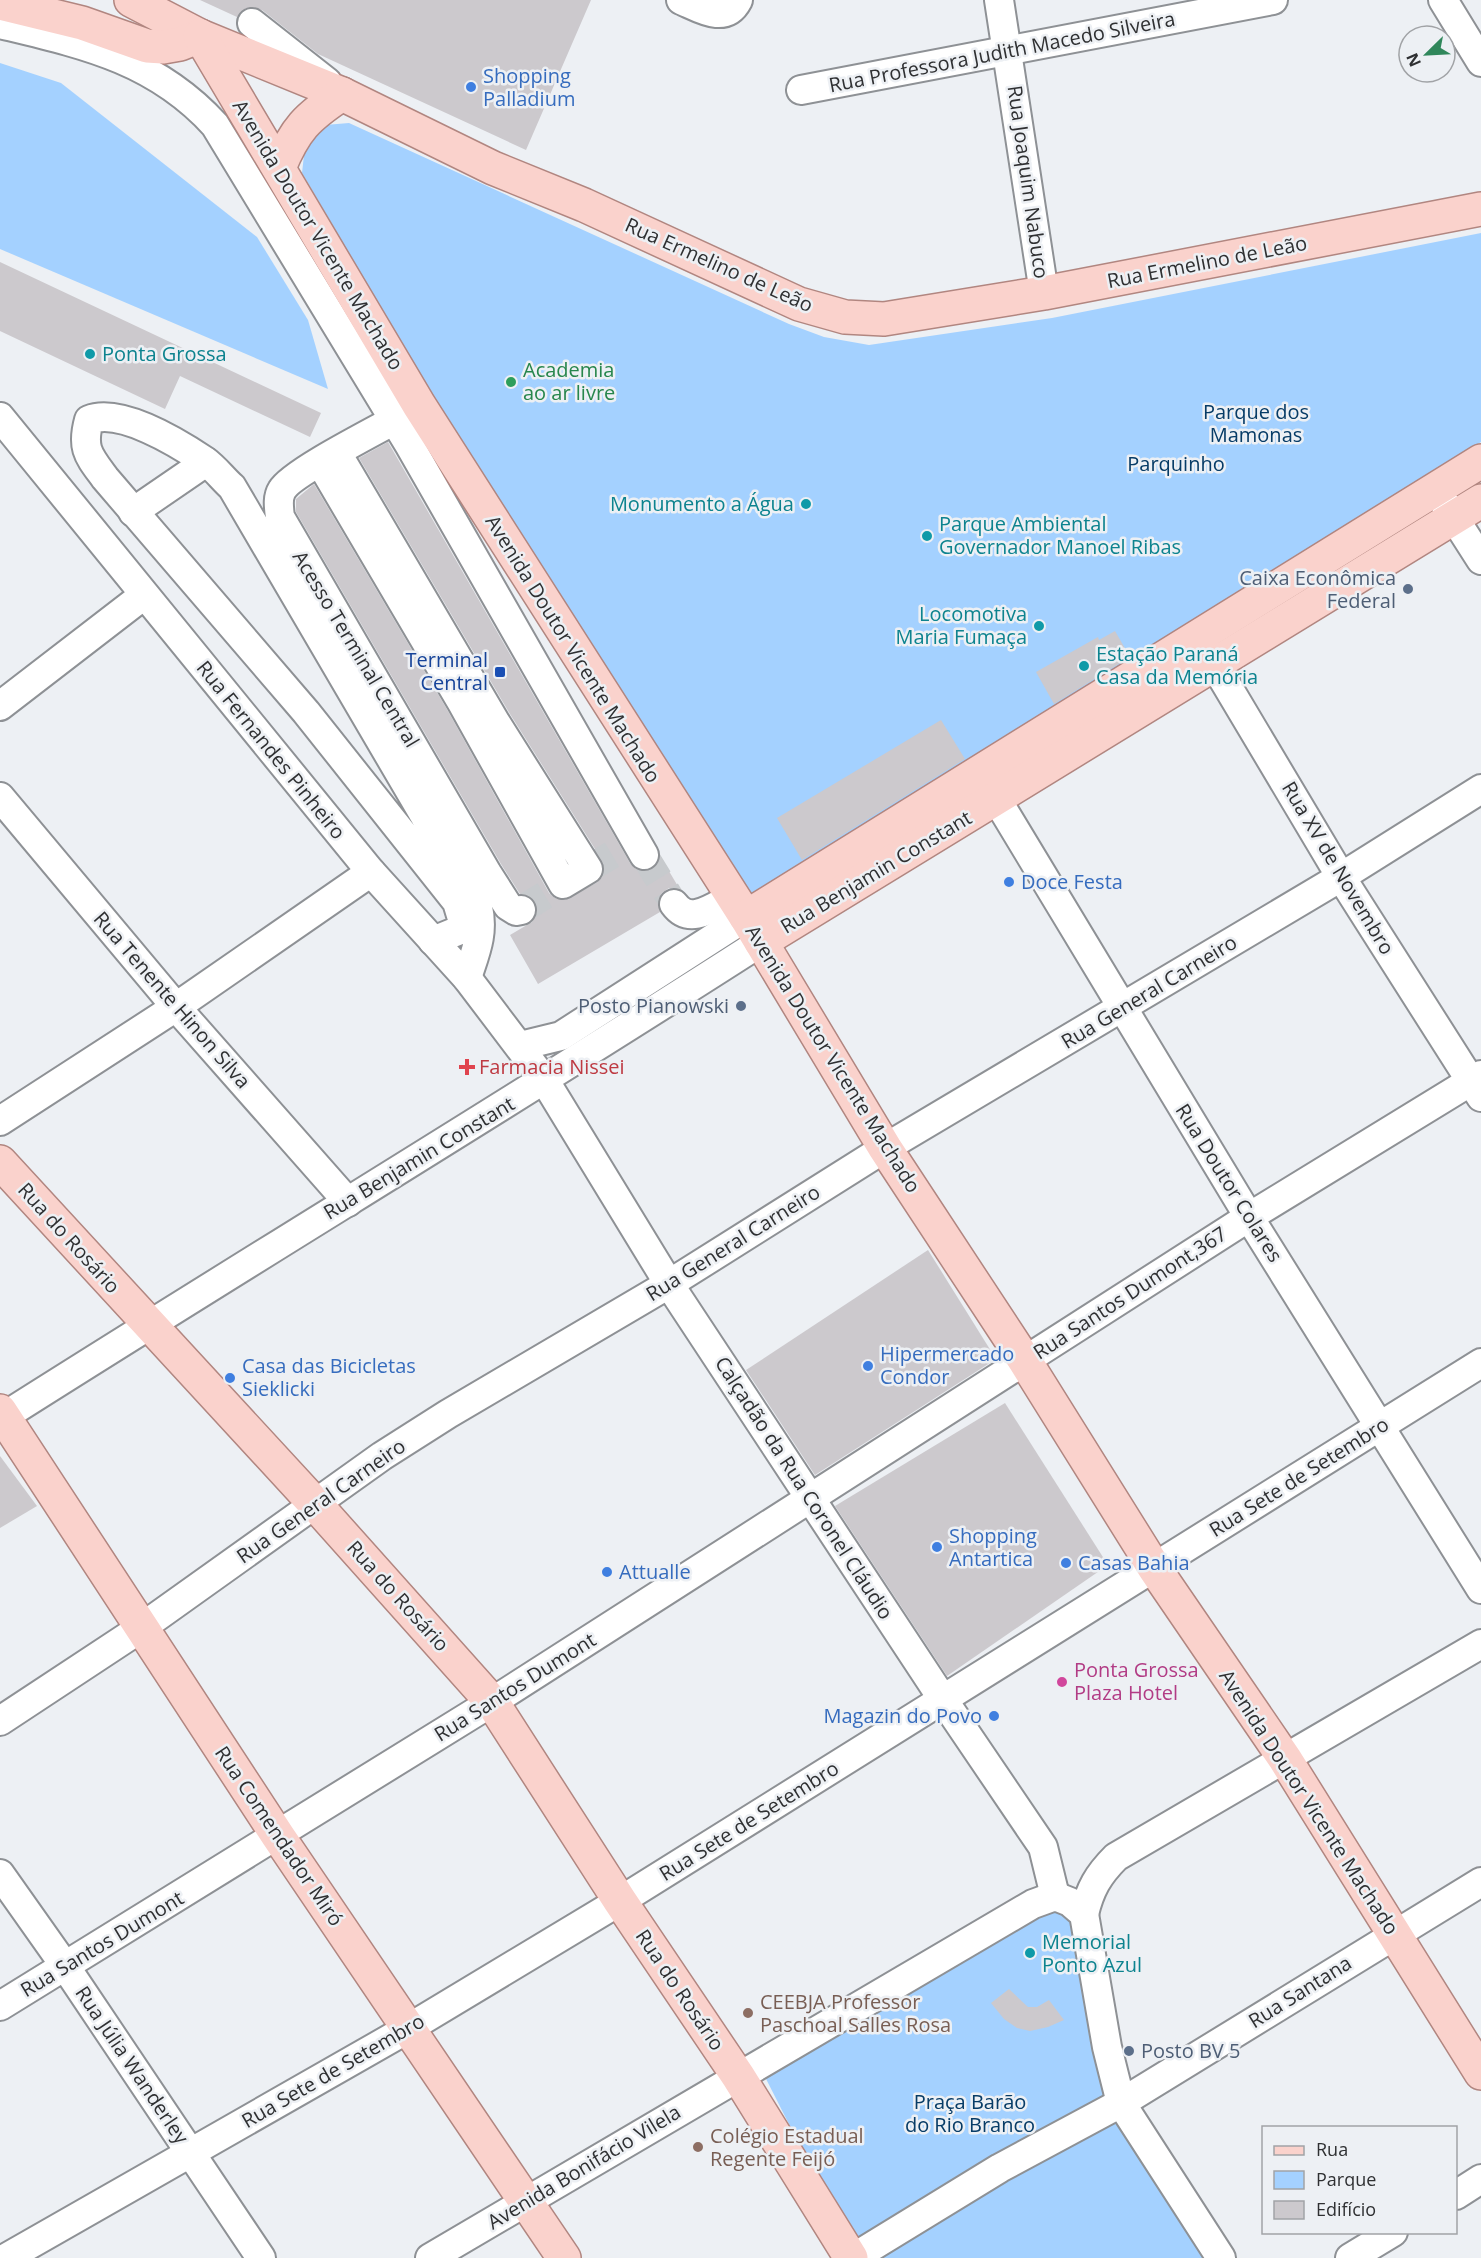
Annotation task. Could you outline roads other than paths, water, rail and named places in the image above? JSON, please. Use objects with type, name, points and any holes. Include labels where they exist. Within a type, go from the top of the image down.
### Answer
[{"type":"main road","points":[[0,3],[82,23],[105,24],[121,13],[125,0]]},
{"type":"main road","name":"Rua Ermelino de Leão","points":[[131,0],[200,36],[342,94],[493,168],[584,205],[799,304],[845,317],[884,319],[1044,293],[1481,209]]},
{"type":"main road","points":[[82,23],[142,55],[200,36]]},
{"type":"main road","name":"Avenida Doutor Vicente Machado","points":[[200,36],[279,168],[407,413],[746,919],[885,1148],[1025,1361],[1155,1569],[1285,1759],[1481,2073]]},
{"type":"main road","points":[[279,168],[290,141],[302,124],[342,94]]},
{"type":"main road","name":"Rua Benjamin Constant","points":[[746,919],[988,786],[1206,650],[1481,461]]},
{"type":"main road","name":"Rua Benjamin Constant","points":[[1206,650],[1468,510]]},
{"type":"main road","name":"Rua do Rosário","points":[[0,1162],[147,1325],[316,1505],[492,1702],[620,1901],[738,2076]]},
{"type":"main road","name":"Rua Comendador Miró","points":[[1,1416],[278,1836],[564,2258]]},
{"type":"main road","points":[[738,2076],[852,2258]]},
{"type":"street","points":[[681,0],[713,15],[726,12],[738,0]]},
{"type":"street","name":"Rua Joaquim Nabuco","points":[[999,0],[1009,50],[1044,293]]},
{"type":"street","name":"Rua Professora Judith Macedo Silveira","points":[[801,90],[1273,0]]},
{"type":"street","points":[[1443,0],[1481,62]]},
{"type":"street","points":[[252,23],[342,94]]},
{"type":"street","points":[[0,24],[87,45],[142,55],[197,105],[215,125],[407,413],[637,846]]},
{"type":"street","name":"Acesso Terminal Central","points":[[407,413],[328,457],[282,488],[278,502],[280,517],[487,873],[508,906],[516,911],[520,910]]},
{"type":"street","points":[[433,941],[460,930],[464,922],[457,902],[306,712],[133,512],[87,454],[84,438],[89,420],[99,416],[119,418],[151,431],[206,462],[232,487],[478,907],[481,922],[480,938],[467,978]]},
{"type":"street","name":"Rua Fernandes Pinheiro","points":[[0,417],[371,872],[467,978],[546,1081]]},
{"type":"street","points":[[328,457],[588,869],[563,884],[462,703],[328,457]]},
{"type":"street","points":[[133,512],[206,462]]},
{"type":"street","points":[[1436,490],[1468,510],[1481,560]]},
{"type":"street","points":[[0,706],[144,595]]},
{"type":"street","name":"Rua XV de Novembro","points":[[1206,650],[1341,877],[1478,1084]]},
{"type":"street","name":"Rua Doutor Colares","points":[[988,786],[1249,1217],[1481,1589]]},
{"type":"street","name":"Rua General Carneiro","points":[[0,1721],[141,1628],[382,1456],[448,1414],[669,1284],[885,1148],[1123,1009],[1481,789]]},
{"type":"street","name":"Rua Tenente Hinon Silva","points":[[0,797],[176,1007],[348,1202]]},
{"type":"street","points":[[0,1121],[176,1007],[371,872]]},
{"type":"street","points":[[674,904],[680,912],[687,916],[746,919]]},
{"type":"street","name":"Rua Benjamin Constant","points":[[520,1046],[544,1042],[580,1025],[746,919]]},
{"type":"street","name":"Rua Benjamin Constant","points":[[1,1416],[546,1081],[746,919]]},
{"type":"street","name":"Calçadão da Rua Coronel Cláudio","points":[[546,1081],[669,1284],[1043,1847],[1055,1896]]},
{"type":"street","name":"Rua Santos Dumont,367","points":[[1025,1361],[1249,1217],[1478,1084]]},
{"type":"street","name":"Rua Santos Dumont","points":[[0,2006],[492,1702],[1025,1361]]},
{"type":"street","name":"Rua Sete de Setembro","points":[[4,2258],[409,2028],[620,1901],[944,1701],[1481,1363]]},
{"type":"street","points":[[1221,2258],[1121,2103],[1107,2047],[1084,1914],[1090,1889],[1100,1873],[1116,1857],[1481,1644]]},
{"type":"street","name":"Rua Júlia Wanderley","points":[[0,1874],[65,1966],[261,2258]]},
{"type":"street","name":"Rua Santana","points":[[852,2258],[1000,2168],[1121,2103],[1481,1882]]},
{"type":"street","points":[[738,2076],[1034,1904],[1055,1896],[1070,1902],[1084,1914]]},
{"type":"street","name":"Avenida Bonifácio Vilela","points":[[430,2258],[738,2076]]},
{"type":"street","points":[[1457,2194],[1481,2179]]},
{"type":"street","points":[[1350,2258],[1390,2234]]},
{"type":"street","points":[[0,2254],[4,2258]]},
{"type":"tunnel","points":[[588,869],[630,844]]},
{"type":"tunnel","points":[[644,855],[674,904]]},
{"type":"tunnel","points":[[521,910],[563,884]]},
{"type":"place","name":"Shopping Palladium","points":[[471,87]]},
{"type":"place","name":"Ponta Grossa","points":[[90,354]]},
{"type":"place","name":"Academia ao ar livre","points":[[511,382]]},
{"type":"place","name":"Monumento a Água","points":[[806,504]]},
{"type":"place","name":"Parque Ambiental Governador Manoel Ribas","points":[[927,536]]},
{"type":"place","name":"Caixa Econômica Federal","points":[[1408,589]]},
{"type":"place","name":"Locomotiva Maria Fumaça","points":[[1039,626]]},
{"type":"place","name":"Estação Paraná Casa da Memória","points":[[1084,666]]},
{"type":"place","name":"Terminal Central","points":[[500,672]]},
{"type":"place","name":"Doce Festa","points":[[1009,882]]},
{"type":"place","name":"Posto Pianowski","points":[[741,1006]]},
{"type":"place","name":"Farmacia Nissei","points":[[467,1067]]},
{"type":"place","name":"Hipermercado Condor","points":[[868,1366]]},
{"type":"place","name":"Casa das Bicicletas Sieklicki","points":[[230,1378]]},
{"type":"place","name":"Shopping Antartica","points":[[937,1547]]},
{"type":"place","name":"Casas Bahia","points":[[1066,1563]]},
{"type":"place","name":"Attualle","points":[[607,1572]]},
{"type":"place","name":"Ponta Grossa Plaza Hotel","points":[[1062,1682]]},
{"type":"place","name":"Magazin do Povo","points":[[994,1716]]},
{"type":"place","name":"Memorial Ponto Azul","points":[[1030,1953]]},
{"type":"place","name":"CEEBJA Professor Paschoal Salles Rosa","points":[[748,2013]]},
{"type":"place","name":"Posto BV 5","points":[[1129,2051]]},
{"type":"place","name":"Colégio Estadual Regente Feijó","points":[[698,2147]]},
{"type":"park label","name":"Parque dos Mamonas","points":[[1256,424]]},
{"type":"park label","name":"Parquinho","points":[[1176,464]]},
{"type":"park label","name":"Praça Barão do Rio Branco","points":[[970,2114]]}]
